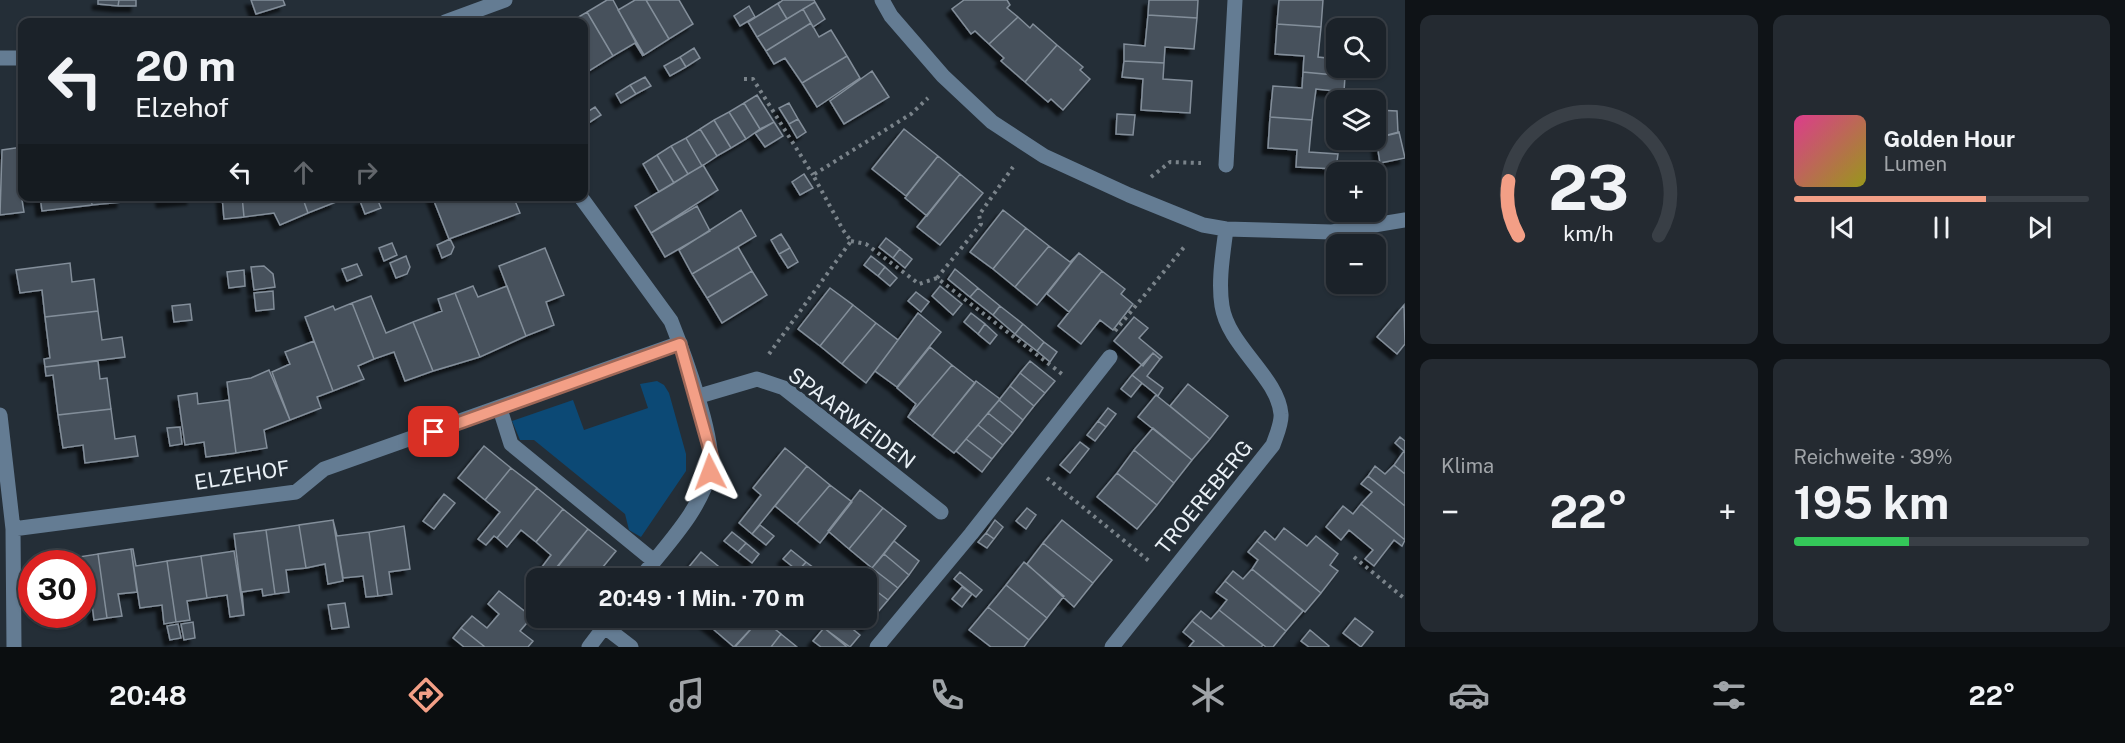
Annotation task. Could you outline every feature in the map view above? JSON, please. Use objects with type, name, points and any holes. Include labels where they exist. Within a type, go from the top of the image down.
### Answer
[{"type":"street","points":[[882,0],[891,16],[943,76],[992,122],[1044,156],[1129,195],[1203,225],[1226,229],[1332,232],[1405,220]]},
{"type":"street","points":[[1226,165],[1235,0]]},
{"type":"street","points":[[455,18],[495,2],[493,18]]},
{"type":"street","points":[[0,58],[18,58]]},
{"type":"street","points":[[584,201],[658,300],[680,344],[712,458],[710,472],[692,512],[649,568]]},
{"type":"street","name":"TROEREBERG","points":[[1112,647],[1273,445],[1281,414],[1270,386],[1233,334],[1222,307],[1221,273],[1226,229]]},
{"type":"street","name":"ELZEHOF","points":[[13,529],[296,492],[324,469],[680,344]]},
{"type":"street","points":[[877,647],[1110,357]]},
{"type":"street","name":"SPAARWEIDEN","points":[[696,397],[757,379],[784,388],[941,512]]},
{"type":"street","points":[[500,409],[511,444],[654,561]]},
{"type":"street","points":[[0,415],[13,529],[14,647]]},
{"type":"street","points":[[589,647],[603,628]]},
{"type":"street","points":[[614,628],[631,647]]},
{"type":"path","points":[[813,175],[911,114],[927,99],[943,76]]},
{"type":"path","points":[[744,79],[753,79],[813,175],[843,230],[852,241],[866,244],[919,284],[937,278],[981,224],[979,215],[1029,146]]},
{"type":"path","points":[[1129,195],[1170,162],[1226,165]]},
{"type":"path","points":[[1110,357],[1112,334],[1203,225]]},
{"type":"path","points":[[757,379],[775,343],[852,241]]},
{"type":"path","points":[[937,278],[1084,391]]},
{"type":"path","points":[[1027,462],[1168,576]]},
{"type":"path","points":[[1354,557],[1405,599]]},
{"type":"shaded area","points":[[657,381],[664,385],[669,393],[686,454],[686,471],[641,537],[629,530],[625,514],[534,440],[520,440],[512,421],[573,400],[584,430],[648,408],[640,384]]},
{"type":"building","points":[[98,0],[119,0],[118,6],[98,4]]},
{"type":"building","points":[[119,0],[136,0],[136,6],[118,6]]},
{"type":"building","points":[[251,0],[283,0],[285,5],[256,14]]},
{"type":"building","points":[[607,0],[613,0],[643,56],[635,43],[613,56],[587,12]]},
{"type":"building","points":[[635,0],[646,0],[669,39],[644,55],[618,10]]},
{"type":"building","points":[[646,0],[679,0],[693,24],[669,39]]},
{"type":"building","points":[[783,0],[814,0],[815,2],[787,19],[778,4]]},
{"type":"building","points":[[964,0],[1007,0],[1010,5],[1007,8],[1018,17],[989,44],[975,31],[971,34],[952,9]]},
{"type":"building","points":[[1149,0],[1198,0],[1197,18],[1148,15]]},
{"type":"building","points":[[1279,0],[1323,0],[1321,27],[1277,24]]},
{"type":"building","points":[[780,2],[778,4],[787,19],[757,37],[748,22]]},
{"type":"building","points":[[815,2],[825,19],[813,27],[803,9]]},
{"type":"building","points":[[749,6],[755,17],[740,26],[734,16]]},
{"type":"building","points":[[803,9],[811,23],[766,51],[757,37]]},
{"type":"building","points":[[587,12],[613,56],[589,71],[588,18],[577,18]]},
{"type":"building","points":[[1148,15],[1197,18],[1194,49],[1165,47],[1164,63],[1124,61],[1124,44],[1145,46]]},
{"type":"building","points":[[1018,17],[1030,28],[1033,24],[1057,45],[1025,82],[1001,61],[1004,58],[989,44]]},
{"type":"building","points":[[811,23],[819,37],[831,30],[847,56],[802,83],[785,58],[774,64],[766,51]]},
{"type":"building","points":[[1277,24],[1321,27],[1318,57],[1326,58],[1326,74],[1303,72],[1304,56],[1275,54]]},
{"type":"building","points":[[1057,45],[1083,67],[1080,70],[1090,79],[1063,110],[1051,99],[1048,102],[1025,82]]},
{"type":"building","points":[[694,48],[700,58],[686,67],[680,57]]},
{"type":"building","points":[[847,56],[860,78],[817,107],[802,83]]},
{"type":"building","points":[[680,57],[686,67],[670,76],[664,66]]},
{"type":"building","points":[[1124,61],[1164,63],[1163,79],[1192,81],[1190,113],[1141,110],[1143,79],[1122,77]]},
{"type":"building","points":[[872,71],[889,97],[844,124],[830,101]]},
{"type":"building","points":[[1303,72],[1326,74],[1326,78],[1345,78],[1344,90],[1316,89],[1312,120],[1270,117],[1273,86],[1302,88]]},
{"type":"building","points":[[645,77],[651,86],[636,94],[630,85]]},
{"type":"building","points":[[630,85],[636,94],[621,103],[616,94]]},
{"type":"building","points":[[757,95],[774,122],[760,129],[744,103]]},
{"type":"building","points":[[744,103],[760,129],[746,139],[729,112]]},
{"type":"building","points":[[789,103],[798,119],[789,124],[779,108]]},
{"type":"building","points":[[595,107],[601,115],[588,123],[588,111]]},
{"type":"building","points":[[1386,110],[1397,111],[1398,133],[1386,136]]},
{"type":"building","points":[[729,112],[746,139],[731,148],[714,120]]},
{"type":"building","points":[[1117,114],[1135,115],[1133,135],[1116,134]]},
{"type":"building","points":[[1270,117],[1312,120],[1309,152],[1338,154],[1337,162],[1326,162],[1326,168],[1296,167],[1297,150],[1268,148]]},
{"type":"building","points":[[798,119],[806,132],[797,138],[789,124]]},
{"type":"building","points":[[714,120],[731,148],[717,156],[700,129]]},
{"type":"building","points":[[774,122],[783,136],[765,147],[755,133]]},
{"type":"building","points":[[700,129],[717,156],[702,166],[686,138]]},
{"type":"building","points":[[904,129],[938,156],[906,196],[872,169]]},
{"type":"building","points":[[1399,132],[1405,158],[1380,162],[1378,150],[1386,150],[1386,135]]},
{"type":"building","points":[[686,138],[702,166],[688,174],[671,146]]},
{"type":"building","points":[[671,146],[688,174],[674,183],[657,155]]},
{"type":"building","points":[[18,148],[18,201],[22,201],[24,212],[0,215],[2,150]]},
{"type":"building","points":[[657,155],[674,183],[659,192],[643,164]]},
{"type":"building","points":[[938,156],[960,174],[927,216],[905,198]]},
{"type":"building","points":[[703,165],[718,190],[651,233],[635,206]]},
{"type":"building","points":[[804,174],[813,188],[800,195],[792,182]]},
{"type":"building","points":[[960,174],[983,193],[940,245],[917,227]]},
{"type":"building","points":[[41,201],[92,201],[92,205],[42,211]]},
{"type":"building","points":[[92,201],[122,201],[122,202],[92,205]]},
{"type":"building","points":[[222,201],[242,201],[244,217],[224,219]]},
{"type":"building","points":[[242,201],[304,201],[308,213],[280,225],[274,213],[244,217]]},
{"type":"building","points":[[304,201],[336,201],[336,202],[308,213]]},
{"type":"building","points":[[360,201],[378,201],[381,208],[365,214]]},
{"type":"building","points":[[434,201],[515,201],[520,213],[449,239]]},
{"type":"building","points":[[697,206],[710,231],[665,257],[651,233]]},
{"type":"building","points":[[741,210],[756,236],[692,274],[679,250]]},
{"type":"building","points":[[1003,210],[1026,228],[993,269],[970,252]]},
{"type":"building","points":[[1026,228],[1049,246],[1015,287],[993,269]]},
{"type":"building","points":[[781,234],[790,248],[779,254],[771,240]]},
{"type":"building","points":[[886,238],[900,249],[893,258],[879,247]]},
{"type":"building","points":[[450,239],[454,247],[451,254],[442,258],[437,245]]},
{"type":"building","points":[[392,243],[397,255],[384,261],[379,248]]},
{"type":"building","points":[[1049,246],[1070,262],[1079,253],[1037,305],[1015,287]]},
{"type":"building","points":[[738,247],[752,271],[707,298],[692,274]]},
{"type":"building","points":[[545,248],[564,295],[546,302],[554,325],[526,336],[499,266]]},
{"type":"building","points":[[790,248],[798,262],[788,268],[779,254]]},
{"type":"building","points":[[900,249],[912,259],[905,268],[893,258]]},
{"type":"building","points":[[1079,253],[1102,271],[1069,312],[1047,294]]},
{"type":"building","points":[[406,256],[410,267],[407,274],[396,278],[390,263]]},
{"type":"building","points":[[871,256],[885,267],[878,276],[864,265]]},
{"type":"building","points":[[70,263],[72,282],[94,279],[98,311],[45,317],[42,290],[20,293],[16,270]]},
{"type":"building","points":[[357,264],[362,275],[347,281],[342,269]]},
{"type":"building","points":[[264,266],[273,274],[275,287],[254,290],[251,267]]},
{"type":"building","points":[[885,267],[897,278],[890,286],[878,276]]},
{"type":"building","points":[[955,269],[978,288],[970,297],[948,279]]},
{"type":"building","points":[[244,270],[245,286],[229,288],[227,272]]},
{"type":"building","points":[[752,271],[767,295],[722,323],[707,298]]},
{"type":"building","points":[[1102,271],[1125,289],[1121,294],[1133,304],[1113,330],[1100,320],[1081,344],[1058,326]]},
{"type":"building","points":[[473,286],[478,297],[507,286],[526,336],[480,357],[455,293]]},
{"type":"building","points":[[940,286],[962,304],[953,315],[932,296]]},
{"type":"building","points":[[830,288],[853,305],[820,346],[798,329]]},
{"type":"building","points":[[978,288],[1000,306],[993,315],[970,297]]},
{"type":"building","points":[[273,291],[274,309],[256,311],[254,293]]},
{"type":"building","points":[[916,292],[929,302],[921,312],[908,301]]},
{"type":"building","points":[[455,293],[480,357],[433,371],[413,322],[442,311],[438,299]]},
{"type":"building","points":[[371,296],[386,333],[413,322],[433,371],[405,381],[394,352],[374,359],[352,303]]},
{"type":"building","points":[[352,303],[374,359],[358,366],[364,379],[333,391],[305,317],[333,306],[335,310]]},
{"type":"building","points":[[190,304],[192,320],[174,322],[172,306]]},
{"type":"building","points":[[853,305],[876,323],[842,364],[820,346]]},
{"type":"building","points":[[1404,305],[1405,344],[1397,354],[1377,337]]},
{"type":"building","points":[[1000,306],[1023,324],[1015,334],[993,315]]},
{"type":"building","points":[[98,311],[102,340],[122,337],[125,357],[45,367],[44,359],[50,358],[45,317]]},
{"type":"building","points":[[918,313],[941,332],[897,387],[875,371]]},
{"type":"building","points":[[971,313],[985,324],[978,334],[964,322]]},
{"type":"building","points":[[1134,317],[1148,328],[1139,338],[1162,357],[1160,359],[1153,353],[1143,366],[1114,341]]},
{"type":"building","points":[[876,323],[898,340],[866,383],[842,364]]},
{"type":"building","points":[[985,324],[997,335],[990,344],[978,334]]},
{"type":"building","points":[[1023,324],[1044,342],[1037,351],[1015,334]]},
{"type":"building","points":[[314,341],[333,391],[317,397],[321,408],[290,420],[272,372],[290,364],[285,352]]},
{"type":"building","points":[[1044,342],[1057,352],[1050,362],[1037,351]]},
{"type":"building","points":[[930,347],[952,365],[908,417],[916,404],[897,388]]},
{"type":"building","points":[[1153,353],[1160,359],[1147,376],[1163,388],[1158,396],[1132,375]]},
{"type":"building","points":[[98,361],[100,379],[107,378],[111,409],[58,415],[53,375],[46,376],[45,367]]},
{"type":"building","points":[[1030,361],[1055,381],[1045,393],[1020,373]]},
{"type":"building","points":[[952,365],[975,383],[932,436],[908,417]]},
{"type":"building","points":[[269,370],[290,420],[264,430],[267,448],[236,453],[227,382],[251,378]]},
{"type":"building","points":[[1020,373],[1045,393],[1034,406],[1010,386]]},
{"type":"building","points":[[1132,375],[1142,383],[1131,397],[1121,389]]},
{"type":"building","points":[[976,381],[1000,399],[954,453],[932,436]]},
{"type":"building","points":[[1188,384],[1228,416],[1210,439],[1170,406]]},
{"type":"building","points":[[1010,386],[1034,406],[1023,420],[999,400]]},
{"type":"building","points":[[197,393],[198,404],[229,400],[236,453],[206,457],[204,442],[185,445],[178,396]]},
{"type":"building","points":[[1156,395],[1210,439],[1192,460],[1138,417]]},
{"type":"building","points":[[999,400],[1023,420],[1013,433],[988,413]]},
{"type":"building","points":[[1108,408],[1116,414],[1106,427],[1098,421]]},
{"type":"building","points":[[111,409],[115,439],[135,436],[138,456],[85,463],[83,445],[63,448],[58,415]]},
{"type":"building","points":[[988,413],[1013,433],[1003,445],[978,425]]},
{"type":"building","points":[[1098,421],[1106,427],[1095,441],[1087,435]]},
{"type":"building","points":[[978,425],[1003,445],[992,459],[966,439]]},
{"type":"building","points":[[180,427],[182,444],[170,446],[167,428]]},
{"type":"building","points":[[1153,428],[1192,460],[1174,483],[1134,450]]},
{"type":"building","points":[[1400,437],[1405,441],[1405,474],[1394,465],[1404,451],[1395,443]]},
{"type":"building","points":[[966,439],[992,459],[982,472],[956,451]]},
{"type":"building","points":[[1080,442],[1089,449],[1070,473],[1060,465]]},
{"type":"building","points":[[484,446],[511,468],[485,500],[458,478]]},
{"type":"building","points":[[785,448],[807,466],[752,534],[739,523],[761,495],[753,488]]},
{"type":"building","points":[[1134,450],[1174,483],[1157,505],[1117,473]]},
{"type":"building","points":[[1394,465],[1405,474],[1405,506],[1368,476],[1375,466],[1385,474]]},
{"type":"building","points":[[807,466],[830,485],[797,524],[775,506]]},
{"type":"building","points":[[511,468],[537,488],[497,538],[494,536],[486,545],[478,539],[500,512],[485,500]]},
{"type":"building","points":[[1117,473],[1157,505],[1137,529],[1097,497]]},
{"type":"building","points":[[1368,476],[1405,506],[1405,540],[1361,504],[1372,492],[1361,484]]},
{"type":"building","points":[[830,485],[852,502],[820,543],[797,524]]},
{"type":"building","points":[[537,488],[563,509],[536,542],[521,530],[507,547],[497,538]]},
{"type":"building","points":[[860,490],[883,508],[849,549],[828,531]]},
{"type":"building","points":[[444,494],[455,503],[434,529],[423,521]]},
{"type":"building","points":[[1361,504],[1405,540],[1402,546],[1394,540],[1374,566],[1365,559],[1373,550],[1349,530],[1341,540],[1326,527],[1343,506],[1353,514]]},
{"type":"building","points":[[883,508],[906,526],[872,568],[849,549]]},
{"type":"building","points":[[1027,508],[1036,515],[1026,529],[1016,521]]},
{"type":"building","points":[[563,509],[588,529],[556,568],[541,568],[551,555],[536,542]]},
{"type":"building","points":[[333,520],[343,581],[328,584],[325,564],[306,568],[299,525]]},
{"type":"building","points":[[333,520],[337,536],[369,532],[378,596],[366,597],[363,576],[343,578]]},
{"type":"building","points":[[995,520],[1003,527],[994,539],[986,533]]},
{"type":"building","points":[[1062,520],[1112,560],[1093,583],[1043,543]]},
{"type":"building","points":[[299,525],[306,568],[286,570],[289,592],[275,594],[266,530]]},
{"type":"building","points":[[760,525],[774,536],[766,545],[752,534]]},
{"type":"building","points":[[404,526],[410,569],[389,572],[392,594],[378,596],[369,532]]},
{"type":"building","points":[[1284,528],[1307,546],[1316,536],[1338,554],[1330,565],[1338,571],[1321,593],[1257,541],[1265,531],[1275,540]]},
{"type":"building","points":[[588,529],[616,551],[602,568],[557,568]]},
{"type":"building","points":[[266,530],[275,594],[263,596],[262,589],[242,592],[244,615],[234,534]]},
{"type":"building","points":[[732,532],[746,543],[738,552],[724,541]]},
{"type":"building","points":[[986,533],[994,539],[987,548],[978,542]]},
{"type":"building","points":[[894,541],[919,561],[909,575],[884,554]]},
{"type":"building","points":[[1257,541],[1321,593],[1305,612],[1252,569],[1258,560],[1248,552]]},
{"type":"building","points":[[746,543],[759,554],[752,563],[738,552]]},
{"type":"building","points":[[1043,543],[1093,583],[1074,607],[1027,564]]},
{"type":"building","points":[[131,549],[133,549],[136,566],[167,561],[176,622],[164,624],[162,605],[140,608]]},
{"type":"building","points":[[131,549],[137,592],[118,594],[122,616],[107,618],[98,554]]},
{"type":"building","points":[[791,550],[806,562],[801,568],[794,568],[783,559]]},
{"type":"building","points":[[234,551],[244,615],[230,617],[227,595],[207,598],[201,556]]},
{"type":"building","points":[[701,552],[721,568],[688,568]]},
{"type":"building","points":[[96,554],[98,554],[107,618],[96,620]]},
{"type":"building","points":[[884,554],[909,575],[898,588],[877,572],[877,568],[872,568]]},
{"type":"building","points":[[201,556],[207,598],[187,601],[190,620],[176,622],[167,561]]},
{"type":"building","points":[[806,562],[814,568],[801,568]]},
{"type":"building","points":[[1024,562],[1064,596],[1047,618],[1006,585]]},
{"type":"building","points":[[1252,569],[1303,611],[1286,631],[1225,581],[1233,571],[1243,579]]},
{"type":"building","points":[[877,572],[898,588],[888,600],[877,592]]},
{"type":"building","points":[[960,572],[982,590],[976,597],[954,579]]},
{"type":"building","points":[[1225,581],[1286,631],[1273,647],[1266,647],[1219,610],[1227,600],[1216,592]]},
{"type":"building","points":[[1006,585],[1047,618],[1029,640],[988,607]]},
{"type":"building","points":[[962,587],[972,594],[962,607],[952,599]]},
{"type":"building","points":[[499,591],[526,612],[526,624],[520,631],[533,641],[528,647],[485,647],[461,628],[472,616],[487,628],[499,614],[488,604]]},
{"type":"building","points":[[877,592],[888,600],[877,613]]},
{"type":"building","points":[[345,603],[349,627],[332,629],[328,605]]},
{"type":"building","points":[[988,607],[1029,640],[1024,647],[991,647],[969,630]]},
{"type":"building","points":[[1219,610],[1263,645],[1261,647],[1225,647],[1192,621],[1201,611],[1211,619]]},
{"type":"building","points":[[1355,618],[1373,632],[1361,647],[1343,633]]},
{"type":"building","points":[[1192,621],[1225,647],[1189,647],[1194,641],[1183,632]]},
{"type":"building","points":[[193,622],[195,638],[184,640],[181,624]]},
{"type":"building","points":[[178,624],[181,638],[170,640],[167,626]]},
{"type":"building","points":[[461,628],[485,647],[464,647],[453,638]]},
{"type":"building","points":[[714,628],[752,628],[734,647]]},
{"type":"building","points":[[752,628],[774,628],[781,634],[771,647],[735,647]]},
{"type":"building","points":[[824,628],[851,628],[860,635],[850,647]]},
{"type":"building","points":[[824,628],[847,647],[821,647],[813,641]]},
{"type":"building","points":[[1310,630],[1329,646],[1309,647],[1301,641]]},
{"type":"building","points":[[781,634],[797,647],[771,647]]},
{"type":"route","points":[[434,432],[680,344],[712,458],[710,472]]}]
